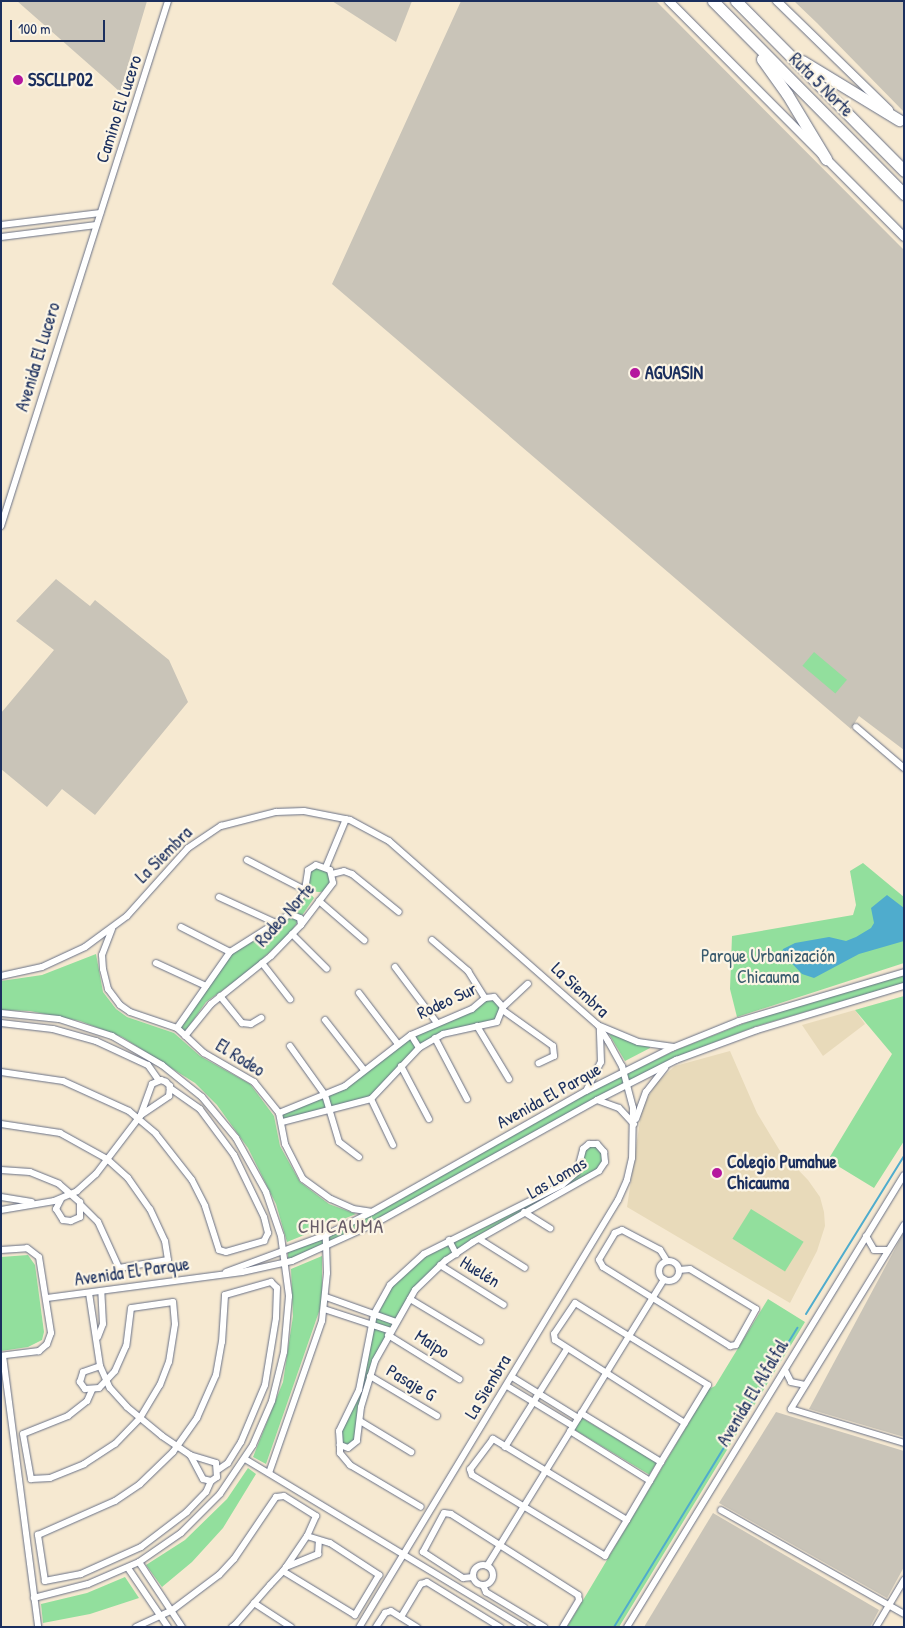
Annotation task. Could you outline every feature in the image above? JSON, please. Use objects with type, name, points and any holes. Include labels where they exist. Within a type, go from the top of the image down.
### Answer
[{"type":"highway","name":"Ruta 5 Norte","points":[[713,1],[904,194]]},
{"type":"highway","name":"Ruta 5 Norte","points":[[736,1],[904,171]]},
{"type":"highway","points":[[740,29],[787,94],[826,159]]},
{"type":"highway","points":[[781,47],[901,122]]},
{"type":"street","points":[[669,1],[904,238]]},
{"type":"street","points":[[777,1],[901,122]]},
{"type":"street","name":"Camino El Lucero","points":[[96,225],[165,3]]},
{"type":"street","points":[[1,225],[100,213]]},
{"type":"street","points":[[1,237],[96,225]]},
{"type":"street","name":"Avenida El Lucero","points":[[1,526],[96,225]]},
{"type":"street","points":[[856,727],[904,768]]},
{"type":"street","name":"La Siembra","points":[[1,976],[47,965],[85,947],[127,916],[174,861],[204,835],[221,826],[276,812],[304,811],[346,819],[389,841],[598,1024],[624,1072],[628,1084],[634,1125],[632,1158],[618,1200],[507,1386],[359,1627]]},
{"type":"street","points":[[326,867],[346,819]]},
{"type":"street","points":[[248,860],[305,890]]},
{"type":"street","name":"Rodeo Norte","points":[[177,1028],[230,952],[278,924],[290,914],[305,890],[308,870],[316,865],[326,867],[332,874],[333,883],[300,925],[262,963],[214,1001],[185,1036]]},
{"type":"street","points":[[332,874],[344,871],[352,874],[398,912]]},
{"type":"street","points":[[219,897],[278,924]]},
{"type":"street","points":[[319,901],[364,940]]},
{"type":"street","points":[[290,914],[297,915],[300,925]]},
{"type":"street","points":[[181,927],[230,952]]},
{"type":"street","name":"El Rodeo","points":[[112,928],[102,955],[103,969],[111,994],[130,1012],[177,1028],[204,1053],[254,1082],[279,1113],[285,1144],[303,1179],[331,1199],[353,1209],[372,1212]]},
{"type":"street","points":[[292,934],[327,970]]},
{"type":"street","points":[[432,940],[468,971],[484,998]]},
{"type":"street","points":[[156,963],[206,986]]},
{"type":"street","points":[[262,963],[290,999]]},
{"type":"street","points":[[395,967],[438,1023]]},
{"type":"street","name":"Avenida El Parque","points":[[221,1274],[326,1235],[372,1212],[586,1091],[675,1047],[716,1029],[754,1016],[904,972]]},
{"type":"street","points":[[528,984],[504,1009],[553,1046],[554,1056],[540,1063]]},
{"type":"street","name":"Avenida El Parque","points":[[47,1298],[286,1263],[327,1247],[597,1100],[671,1063],[757,1030],[904,986]]},
{"type":"street","points":[[856,987],[860,992],[859,999]]},
{"type":"street","points":[[359,993],[398,1044]]},
{"type":"street","points":[[202,994],[214,1001]]},
{"type":"street","points":[[220,996],[242,1023],[251,1024],[261,1018]]},
{"type":"street","name":"Rodeo Sur","points":[[279,1113],[345,1086],[411,1035],[472,1009],[484,998],[494,997],[504,1009],[497,1022],[435,1038],[419,1048],[401,1066],[397,1074],[371,1099]]},
{"type":"street","points":[[1,1013],[44,1016],[99,1031],[138,1049],[183,1080],[220,1116],[249,1157],[272,1207],[284,1250],[289,1296],[281,1369],[266,1416],[245,1459],[198,1518],[139,1562],[128,1568],[76,1588],[34,1598]]},
{"type":"street","points":[[754,1016],[751,1023],[757,1030]]},
{"type":"street","points":[[325,1020],[364,1070]]},
{"type":"street","points":[[1,1023],[53,1029],[96,1041],[148,1065],[159,1081]]},
{"type":"street","points":[[598,1024],[638,1042],[675,1047]]},
{"type":"street","points":[[586,1091],[602,1057],[598,1024]]},
{"type":"street","points":[[477,1026],[509,1079]]},
{"type":"street","points":[[716,1029],[720,1043]]},
{"type":"street","points":[[411,1035],[419,1048]]},
{"type":"street","points":[[435,1038],[467,1099]]},
{"type":"street","points":[[290,1046],[326,1095],[335,1135],[359,1157]]},
{"type":"street","points":[[597,1100],[619,1108],[634,1125],[646,1092],[671,1063]]},
{"type":"street","points":[[401,1066],[429,1119]]},
{"type":"street","points":[[1,1072],[34,1075],[76,1086],[112,1101],[140,1116],[164,1144],[196,1188],[219,1250],[226,1252],[265,1240],[268,1231],[261,1210],[234,1155],[200,1109],[170,1088],[166,1082],[159,1081],[152,1084],[140,1116],[107,1159],[72,1195],[41,1204],[1,1210]]},
{"type":"street","points":[[140,1116],[169,1096],[170,1088]]},
{"type":"street","points":[[282,1122],[371,1099],[393,1145]]},
{"type":"street","points":[[1,1124],[60,1133],[107,1159],[128,1178],[150,1209],[164,1241],[168,1260],[118,1267],[103,1229],[94,1215],[72,1195],[46,1178],[30,1172],[1,1170]]},
{"type":"street","name":"Las Lomas","points":[[525,1214],[479,1238],[440,1265],[410,1299],[390,1333],[370,1376],[362,1391],[339,1431],[340,1446],[348,1448],[356,1444],[360,1421],[362,1391],[371,1324],[382,1297],[400,1273],[449,1240],[520,1207],[573,1176],[587,1145],[597,1144],[603,1149],[606,1159],[599,1171],[525,1214]]},
{"type":"street","name":"Avenida El Alfalfal","points":[[627,1627],[904,1175]]},
{"type":"street","points":[[1,1197],[41,1204]]},
{"type":"street","points":[[61,1199],[56,1208],[63,1220],[71,1221],[80,1217],[81,1205]]},
{"type":"street","points":[[520,1207],[525,1214],[550,1228]]},
{"type":"street","points":[[904,1225],[792,1409],[904,1443]]},
{"type":"street","points":[[622,1230],[660,1250],[667,1261],[676,1264],[679,1270],[690,1269],[756,1309],[736,1345],[730,1346],[652,1298],[602,1266],[599,1260],[616,1234],[622,1230]]},
{"type":"street","points":[[270,1473],[289,1423],[324,1309],[326,1297],[326,1235]]},
{"type":"street","points":[[866,1236],[874,1250],[888,1250]]},
{"type":"street","points":[[479,1238],[525,1268]]},
{"type":"street","points":[[449,1240],[456,1254]]},
{"type":"street","points":[[1,1250],[23,1247],[37,1254],[47,1298],[51,1333],[47,1344],[35,1352],[2,1356],[38,1627]]},
{"type":"street","points":[[664,1280],[659,1271],[667,1261]]},
{"type":"street","name":"Huelén","points":[[440,1265],[504,1305]]},
{"type":"street","points":[[664,1280],[675,1279],[679,1270]]},
{"type":"street","points":[[487,1566],[664,1280]]},
{"type":"street","points":[[89,1293],[98,1337],[100,1366],[106,1381],[140,1418],[178,1447],[190,1455],[216,1463],[219,1469],[217,1477],[210,1481],[206,1492],[186,1512],[141,1547],[81,1574],[45,1581],[38,1535],[115,1501],[152,1474],[178,1447],[197,1418],[216,1375],[223,1335],[225,1295],[273,1283],[276,1288],[275,1330],[265,1385],[241,1442],[228,1463],[219,1469]]},
{"type":"street","points":[[98,1337],[103,1324],[101,1291]]},
{"type":"street","points":[[326,1297],[396,1322]]},
{"type":"street","points":[[410,1299],[480,1341]]},
{"type":"street","points":[[173,1302],[175,1324],[169,1362],[154,1396],[140,1418],[119,1440],[95,1458],[61,1474],[31,1479],[23,1434],[75,1412],[87,1402],[92,1390],[106,1381],[116,1371],[123,1354],[131,1308],[173,1302]]},
{"type":"street","points":[[627,1520],[505,1447],[490,1440],[470,1473],[605,1556],[627,1520],[650,1481],[686,1423],[708,1385],[630,1335],[575,1303],[554,1335],[556,1341],[686,1423]]},
{"type":"street","points":[[324,1309],[371,1324],[390,1333]]},
{"type":"street","name":"Maipo","points":[[390,1333],[459,1379]]},
{"type":"street","points":[[505,1447],[568,1348]]},
{"type":"street","points":[[92,1390],[83,1387],[81,1376],[86,1369],[100,1366]]},
{"type":"street","points":[[784,1370],[791,1382],[805,1385]]},
{"type":"street","name":"Pasaje G","points":[[370,1376],[437,1416]]},
{"type":"street","points":[[512,1377],[538,1394],[662,1462]]},
{"type":"street","points":[[507,1386],[650,1481]]},
{"type":"street","points":[[360,1421],[410,1452]]},
{"type":"street","points":[[340,1446],[340,1453],[350,1464],[421,1507]]},
{"type":"street","points":[[190,1455],[201,1477],[210,1481]]},
{"type":"street","points":[[245,1459],[524,1627]]},
{"type":"street","points":[[136,1627],[171,1611],[204,1588],[234,1558],[276,1497],[284,1496],[317,1517],[307,1536],[284,1569],[234,1626]]},
{"type":"street","points":[[720,1510],[904,1614]]},
{"type":"street","points":[[544,1627],[486,1592],[483,1584],[473,1577],[463,1578],[423,1552],[443,1514],[451,1514],[578,1594],[580,1600],[563,1627]]},
{"type":"street","points":[[284,1569],[355,1615],[379,1575],[330,1543],[307,1536]]},
{"type":"street","points":[[284,1569],[316,1555],[320,1549],[319,1541]]},
{"type":"street","points":[[139,1562],[182,1627]]},
{"type":"street","points":[[473,1577],[478,1566],[487,1566]]},
{"type":"street","points":[[483,1584],[492,1577],[487,1566]]},
{"type":"street","points":[[128,1568],[168,1627]]},
{"type":"street","points":[[876,1627],[904,1580]]},
{"type":"street","points":[[401,1617],[421,1584],[427,1582],[500,1627]]},
{"type":"street","points":[[254,1603],[291,1627]]},
{"type":"street","points":[[376,1627],[389,1611],[417,1627]]},
{"type":"shaded area","points":[[17,1],[147,1],[120,92],[109,82]]},
{"type":"shaded area","points":[[332,1],[412,1],[396,42]]},
{"type":"shaded area","points":[[461,1],[656,1],[904,250],[904,750],[859,716],[851,729],[332,284]]},
{"type":"shaded area","points":[[794,1],[904,1],[904,112],[817,23]]},
{"type":"shaded area","points":[[56,579],[90,606],[95,600],[169,660],[188,702],[95,815],[62,789],[47,807],[1,769],[1,713],[54,650],[16,621]]},
{"type":"shaded area","points":[[855,1010],[865,1024],[823,1056],[802,1025]]},
{"type":"shaded area","name":"Colegio Pumahue Chicauma","points":[[730,1051],[757,1113],[780,1151],[808,1180],[820,1197],[824,1212],[825,1226],[817,1251],[790,1303],[627,1207],[642,1108],[656,1083],[675,1066]]},
{"type":"shaded area","points":[[904,1232],[904,1437],[809,1409]]},
{"type":"shaded area","points":[[776,1412],[904,1451],[904,1567],[887,1598],[719,1503]]},
{"type":"shaded area","points":[[713,1513],[879,1610],[870,1627],[644,1627]]},
{"type":"green space","points":[[814,652],[847,680],[835,693],[802,666]]},
{"type":"green space","name":"Parque Urbanización Chicauma","points":[[863,863],[904,897],[904,963],[737,1017],[730,989],[732,936],[853,915],[856,905],[850,871]]},
{"type":"green space","points":[[319,868],[324,869],[330,875],[330,885],[324,891],[319,892],[314,891],[308,885],[307,880],[308,875],[314,869]]},
{"type":"green space","points":[[308,891],[314,898],[290,933],[248,972],[206,1002],[185,1032],[180,1027],[232,954],[283,923]]},
{"type":"green space","points":[[96,954],[103,992],[116,1009],[127,1017],[174,1033],[200,1056],[250,1084],[274,1116],[280,1146],[300,1182],[329,1204],[356,1214],[287,1242],[276,1204],[248,1148],[217,1105],[195,1083],[122,1037],[80,1021],[30,1011],[1,1010],[1,981],[42,975]]},
{"type":"green space","points":[[904,974],[904,983],[757,1026],[681,1055],[375,1221],[288,1261],[288,1252],[326,1237],[585,1094],[676,1050],[755,1019]]},
{"type":"green space","points":[[904,996],[904,1141],[874,1188],[828,1160],[892,1054],[855,1010]]},
{"type":"green space","points":[[494,999],[502,1008],[500,1017],[492,1022],[442,1032],[418,1046],[370,1097],[284,1119],[281,1113],[330,1095],[412,1037],[485,1000]]},
{"type":"green space","points":[[609,1034],[650,1046],[650,1048],[625,1061]]},
{"type":"green space","points":[[597,1145],[602,1154],[602,1163],[595,1172],[524,1212],[428,1274],[374,1360],[357,1436],[350,1446],[341,1444],[341,1432],[363,1383],[373,1325],[392,1285],[425,1256],[570,1181],[587,1147]]},
{"type":"green space","points":[[751,1209],[804,1242],[785,1272],[732,1239]]},
{"type":"green space","points":[[28,1255],[35,1265],[44,1332],[42,1340],[28,1347],[1,1351],[1,1257]]},
{"type":"green space","points":[[322,1256],[322,1303],[266,1464],[253,1457],[283,1382],[293,1316],[291,1269]]},
{"type":"green space","points":[[768,1299],[805,1322],[619,1627],[567,1627],[709,1389],[715,1386]]},
{"type":"green space","points":[[582,1418],[657,1463],[649,1475],[575,1430]]},
{"type":"green space","points":[[248,1468],[256,1474],[223,1528],[192,1562],[162,1587],[146,1565],[185,1540],[227,1499]]},
{"type":"green space","points":[[125,1577],[139,1598],[90,1614],[43,1623],[41,1604],[87,1593]]},
{"type":"water","points":[[887,895],[904,908],[904,941],[859,954],[814,978],[802,974],[782,953],[783,949],[795,943],[829,937],[846,941],[856,937],[871,928],[874,923],[871,908]]},
{"type":"waterway","points":[[806,1314],[904,1156]]},
{"type":"waterway","points":[[614,1627],[797,1328]]},
{"type":"place","name":"SSCLLP02","points":[[18,80]]},
{"type":"place","name":"AGUASIN","points":[[635,373]]},
{"type":"place","name":"Colegio Pumahue Chicauma","points":[[717,1173]]},
{"type":"district","name":"CHICAUMA","points":[[341,1225]]}]
